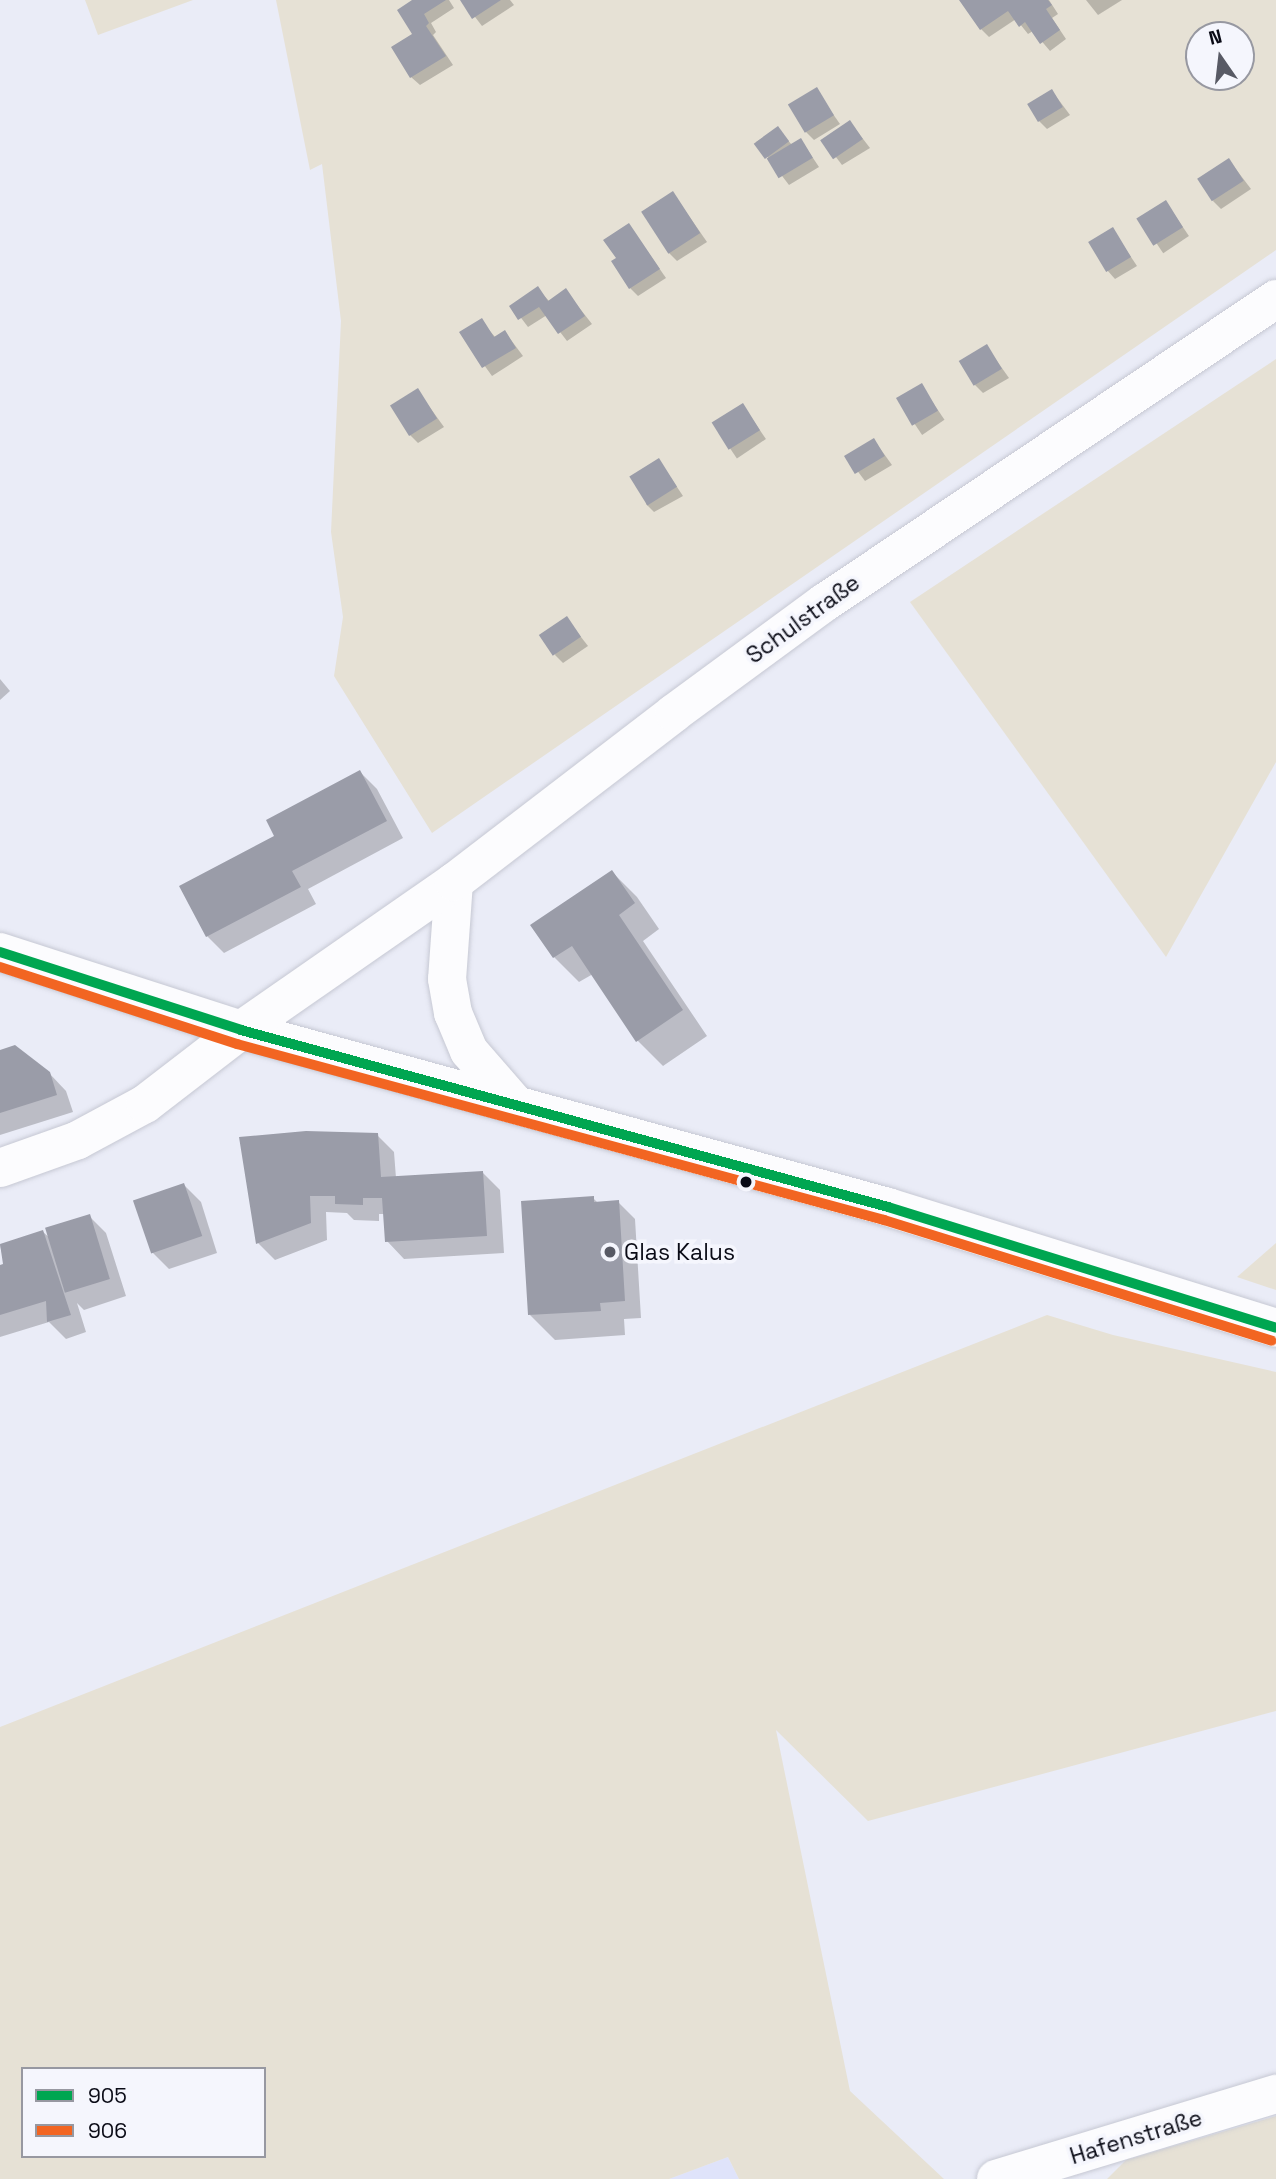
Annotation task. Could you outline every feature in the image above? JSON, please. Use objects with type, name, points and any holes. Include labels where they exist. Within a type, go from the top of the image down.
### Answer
[{"type":"street","name":"Schulstraße","points":[[0,1168],[78,1140],[145,1104],[240,1030],[454,882],[674,713],[824,603],[1276,299]]},
{"type":"street","points":[[454,882],[447,969],[453,1013],[470,1051],[516,1105]]},
{"type":"street","points":[[0,952],[240,1030],[900,1210],[1276,1328]]},
{"type":"street","name":"Hafenstraße","points":[[996,2179],[1276,2094]]},
{"type":"shaded area","points":[[85,0],[193,0],[98,35]]},
{"type":"shaded area","points":[[276,0],[1276,0],[1276,250],[432,833],[334,676],[343,617],[331,532],[341,321],[322,164],[310,170]]},
{"type":"shaded area","points":[[1276,359],[1276,762],[1166,957],[910,602]]},
{"type":"shaded area","points":[[1276,1243],[1276,1290],[1237,1277]]},
{"type":"shaded area","points":[[1047,1315],[1113,1335],[1276,1372],[1276,1711],[868,1821],[776,1730],[850,2091],[944,2179],[739,2179],[728,2157],[669,2179],[0,2179],[0,1727]]},
{"type":"shaded area","points":[[1276,2116],[1276,2179],[1107,2179],[1126,2160]]},
{"type":"shaded area","points":[[728,2157],[739,2179],[669,2179]]},
{"type":"building","points":[[412,0],[446,0],[424,14],[429,23],[426,26],[446,56],[410,78],[391,47],[412,34],[397,10]]},
{"type":"building","points":[[460,0],[501,0],[472,19]]},
{"type":"building","points":[[959,0],[1048,0],[1052,5],[1046,9],[1060,30],[1040,44],[1025,22],[1019,27],[1008,11],[980,30]]},
{"type":"building","points":[[817,87],[834,115],[805,133],[788,105]]},
{"type":"building","points":[[1052,89],[1063,107],[1038,122],[1027,104]]},
{"type":"building","points":[[850,120],[863,139],[833,159],[820,140]]},
{"type":"building","points":[[778,126],[789,141],[765,159],[754,144]]},
{"type":"building","points":[[801,138],[813,158],[779,178],[767,159]]},
{"type":"building","points":[[1229,158],[1244,181],[1212,201],[1197,179]]},
{"type":"building","points":[[673,191],[700,233],[668,254],[641,212]]},
{"type":"building","points":[[1166,200],[1183,227],[1153,246],[1136,219]]},
{"type":"building","points":[[629,223],[660,269],[629,289],[611,261],[616,258],[603,240]]},
{"type":"building","points":[[1113,227],[1131,257],[1106,272],[1088,242]]},
{"type":"building","points":[[538,286],[548,301],[566,288],[585,316],[558,334],[539,307],[518,320],[509,306]]},
{"type":"building","points":[[482,318],[494,337],[505,330],[516,348],[482,368],[459,332]]},
{"type":"building","points":[[987,344],[1002,369],[974,386],[959,361]]},
{"type":"building","points":[[922,383],[938,411],[912,426],[896,398]]},
{"type":"building","points":[[418,388],[437,419],[409,436],[390,405]]},
{"type":"building","points":[[743,403],[760,430],[729,450],[712,423]]},
{"type":"building","points":[[874,438],[885,456],[855,474],[844,456]]},
{"type":"building","points":[[659,458],[677,487],[647,505],[629,477]]},
{"type":"building","points":[[567,616],[581,637],[553,656],[539,635]]},
{"type":"building","points":[[360,770],[387,821],[292,871],[301,887],[206,937],[179,886],[274,836],[266,820]]},
{"type":"building","points":[[612,870],[635,903],[619,915],[683,1010],[636,1042],[572,946],[553,958],[530,925]]},
{"type":"building","points":[[15,1045],[50,1072],[57,1095],[0,1113],[0,1050]]},
{"type":"building","points":[[306,1131],[378,1133],[381,1177],[483,1171],[487,1236],[385,1242],[382,1198],[363,1198],[363,1205],[335,1204],[335,1196],[310,1196],[311,1223],[256,1244],[239,1137]]},
{"type":"building","points":[[184,1183],[202,1236],[151,1254],[133,1201]]},
{"type":"building","points":[[594,1196],[594,1202],[619,1200],[625,1301],[600,1303],[601,1311],[528,1315],[521,1201]]},
{"type":"building","points":[[90,1214],[110,1279],[65,1293],[45,1228]]},
{"type":"building","points":[[43,1230],[71,1315],[47,1322],[46,1301],[0,1315],[0,1265],[3,1264],[0,1244]]},
{"type":"transit line","name":"905","points":[[0,952],[241,1030],[888,1207],[1276,1328]]},
{"type":"transit line","name":"906","points":[[0,967],[237,1044],[884,1220],[1272,1341]]},
{"type":"place","name":"Glas Kalus","points":[[610,1252]]}]
